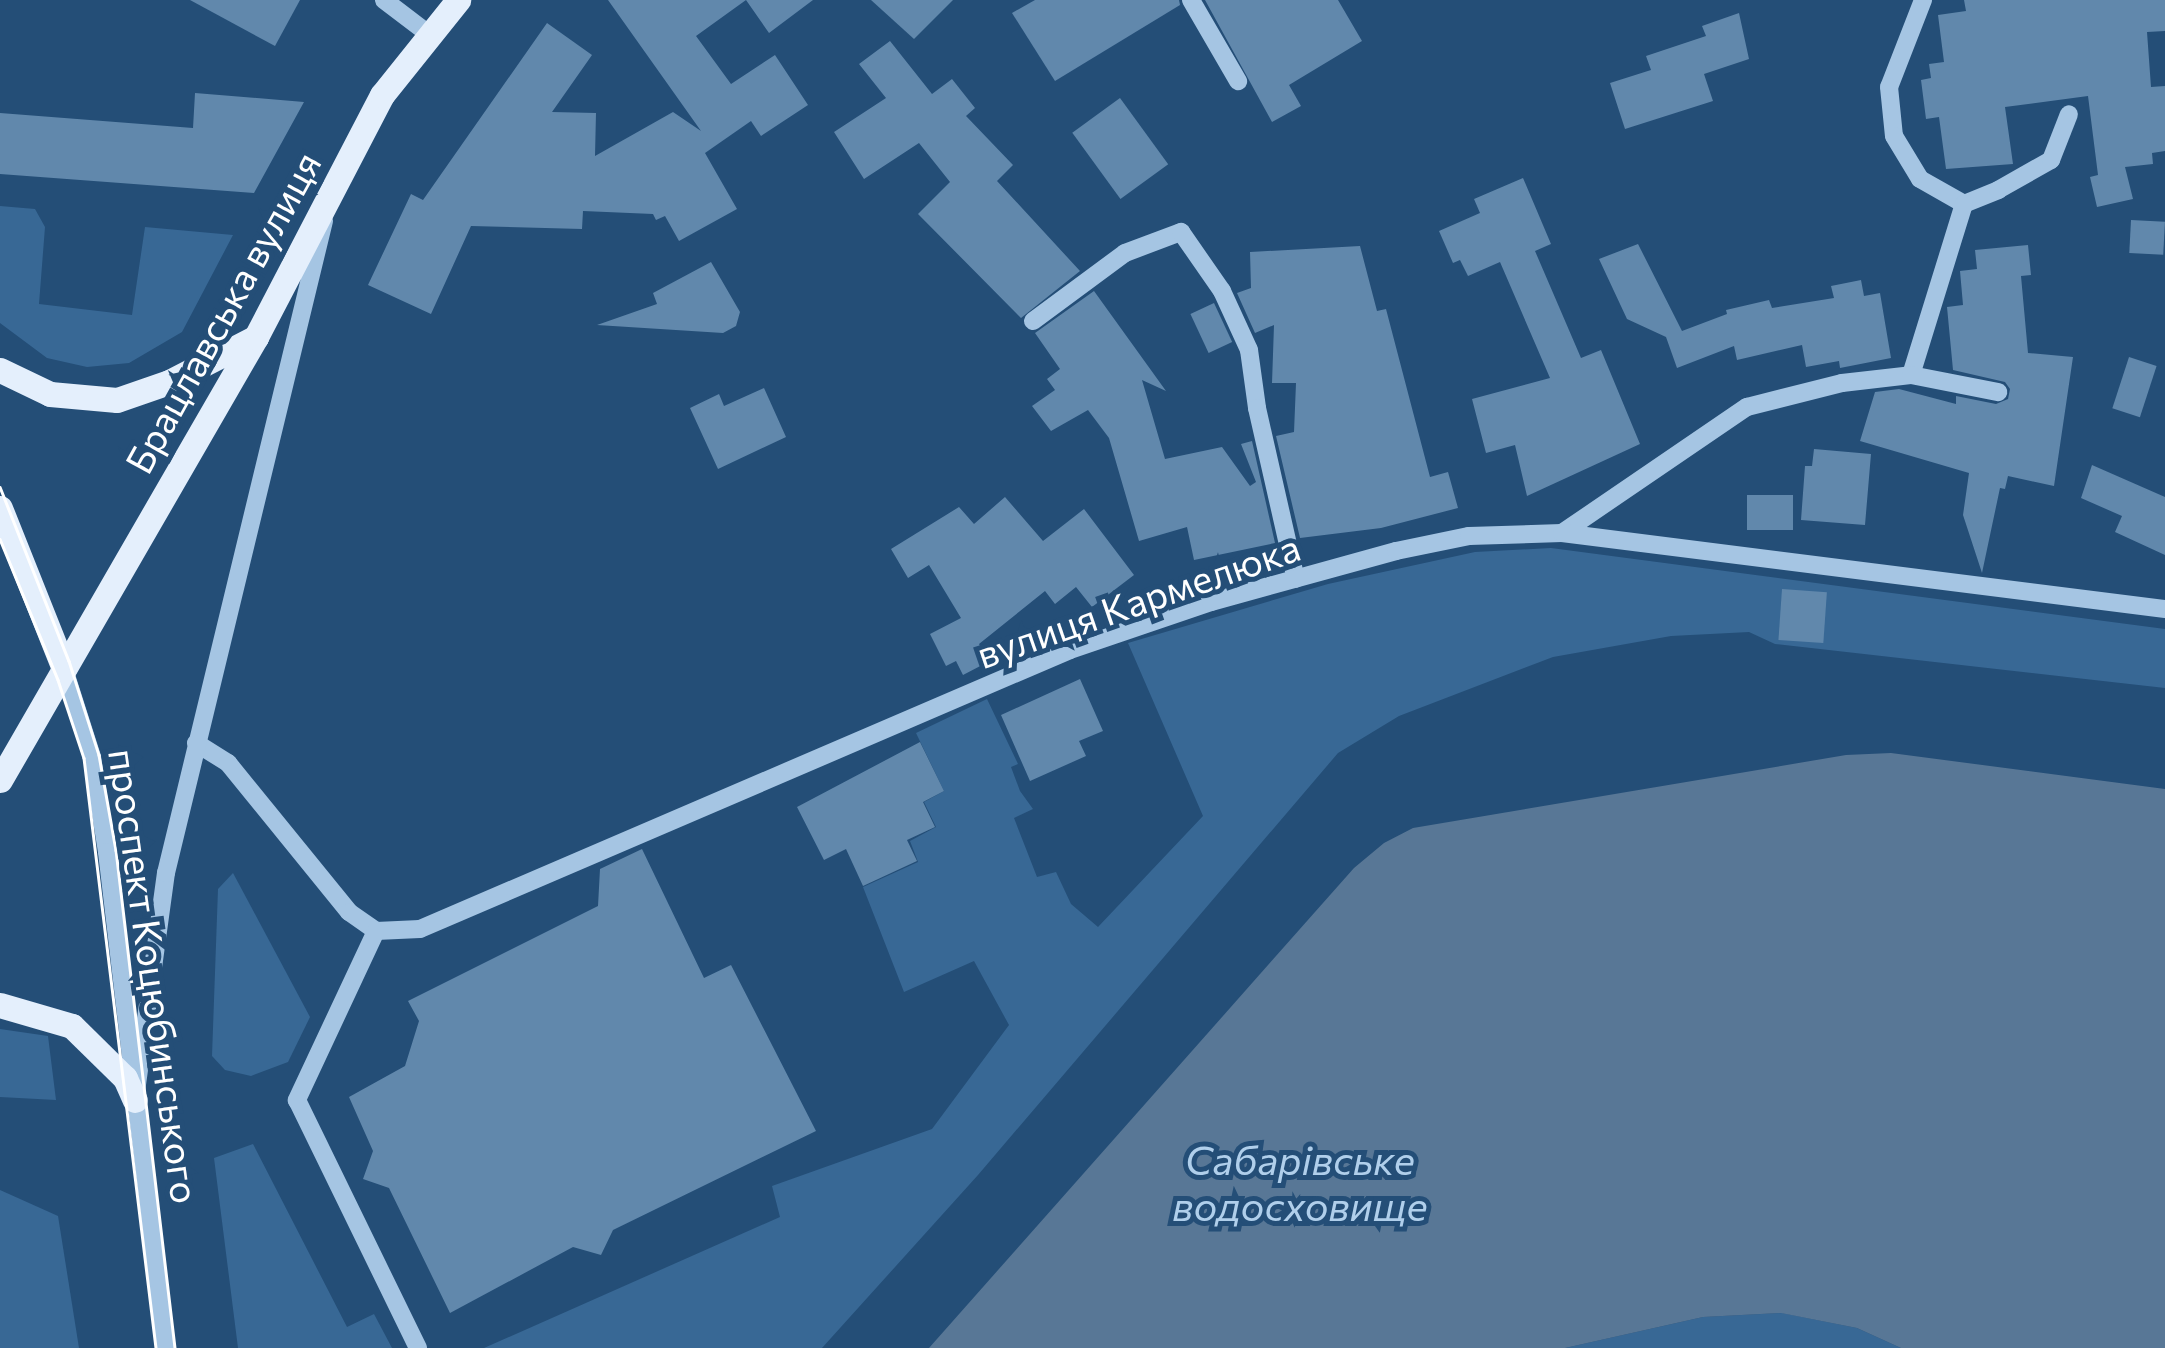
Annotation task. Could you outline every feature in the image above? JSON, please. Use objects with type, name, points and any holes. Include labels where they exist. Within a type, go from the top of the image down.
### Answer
[{"type":"main road","name":"Брацлавська вулиця","points":[[0,780],[256,336],[382,95],[458,0]]},
{"type":"main road","points":[[0,370],[50,394],[116,400],[169,382],[256,336]]},
{"type":"main road","name":"проспект Коцюбинського","points":[[0,508],[64,669]]},
{"type":"main road","points":[[0,1005],[72,1026],[125,1078],[135,1100]]},
{"type":"street","points":[[384,0],[430,35]]},
{"type":"street","points":[[1191,0],[1238,82]]},
{"type":"street","points":[[1923,0],[1890,87],[1894,136],[1920,179],[1964,204]]},
{"type":"street","points":[[1911,375],[1964,204],[2052,160],[2069,114]]},
{"type":"street","points":[[135,1100],[166,873],[330,195]]},
{"type":"street","points":[[1033,321],[1125,253],[1181,232],[1222,290],[1249,350],[1257,408],[1296,579]]},
{"type":"street","points":[[1562,533],[1746,407],[1842,382],[1911,375],[1998,392]]},
{"type":"street","name":"вулиця Кармелюка","points":[[376,931],[420,929],[1070,650],[1396,550],[1469,536],[1562,533],[2165,609]]},
{"type":"street","name":"проспект Коцюбинського","points":[[64,669],[92,757],[165,1348]]},
{"type":"street","points":[[196,743],[228,763],[349,912],[376,931],[297,1100],[418,1348]]},
{"type":"shaded area","points":[[0,206],[35,209],[45,227],[39,304],[132,315],[145,227],[233,235],[182,332],[129,363],[87,367],[47,358],[0,323]]},
{"type":"shaded area","points":[[1551,548],[2165,629],[2165,688],[1775,644],[1749,632],[1671,636],[1553,657],[1399,716],[1338,753],[978,1175],[822,1348],[484,1348],[780,1217],[772,1186],[932,1129],[1009,1025],[974,961],[904,992],[863,887],[918,862],[910,841],[936,827],[924,802],[944,791],[916,733],[987,699],[1018,764],[1011,767],[1020,791],[1033,809],[1014,818],[1037,877],[1056,872],[1071,904],[1098,927],[1203,816],[1128,643],[1328,584],[1475,552]]},
{"type":"shaded area","points":[[233,873],[310,1017],[288,1062],[251,1076],[225,1070],[212,1056],[218,889]]},
{"type":"shaded area","points":[[0,1029],[48,1036],[56,1100],[0,1097]]},
{"type":"shaded area","points":[[253,1144],[347,1327],[374,1314],[392,1348],[238,1348],[214,1158]]},
{"type":"shaded area","points":[[0,1190],[58,1216],[79,1348],[0,1348]]},
{"type":"shaded area","points":[[1782,1313],[1857,1328],[1901,1348],[1565,1348],[1703,1317]]},
{"type":"water","name":"Сабарівське водосховище","points":[[1891,753],[2165,789],[2165,1348],[1901,1348],[1857,1328],[1781,1313],[1703,1317],[1565,1348],[929,1348],[1354,868],[1384,843],[1413,828],[1846,755]]},
{"type":"building","points":[[190,0],[300,0],[275,46]]},
{"type":"building","points":[[608,0],[746,0],[696,36],[731,84],[775,55],[808,105],[761,136],[751,121],[705,153],[737,209],[679,241],[665,216],[656,220],[653,214],[583,211],[582,229],[471,226],[431,314],[368,285],[411,194],[423,200],[547,23],[592,55],[552,112],[596,113],[595,156],[673,112],[701,131]]},
{"type":"building","points":[[746,0],[813,0],[769,33]]},
{"type":"building","points":[[871,0],[953,0],[914,39]]},
{"type":"building","points":[[1035,0],[1179,0],[1180,5],[1055,81],[1012,13]]},
{"type":"building","points":[[1205,0],[1338,0],[1362,41],[1289,85],[1301,106],[1272,122]]},
{"type":"building","points":[[1964,0],[2165,0],[2165,31],[2147,32],[2151,87],[2165,86],[2165,151],[2152,153],[2153,164],[2125,167],[2133,199],[2097,207],[2090,177],[2098,175],[2088,96],[2005,107],[2013,164],[1946,169],[1939,117],[1926,119],[1921,80],[1931,78],[1929,64],[1944,62],[1938,15],[1966,11]]},
{"type":"building","points":[[1739,13],[1749,59],[1704,74],[1713,101],[1625,129],[1610,83],[1651,70],[1646,56],[1706,36],[1702,26]]},
{"type":"building","points":[[890,41],[932,94],[952,79],[975,108],[966,116],[1013,165],[997,181],[1080,271],[1021,318],[918,214],[950,182],[919,143],[864,179],[834,132],[886,98],[859,64]]},
{"type":"building","points":[[195,93],[304,102],[254,193],[0,174],[0,113],[193,128]]},
{"type":"building","points":[[1120,98],[1168,164],[1120,199],[1072,133]]},
{"type":"building","points":[[1523,178],[1551,244],[1535,251],[1581,358],[1601,350],[1640,444],[1527,496],[1515,445],[1486,453],[1472,399],[1550,378],[1500,262],[1468,276],[1460,260],[1453,263],[1439,231],[1480,213],[1474,199]]},
{"type":"building","points":[[2131,220],[2165,222],[2163,255],[2129,253]]},
{"type":"building","points":[[1638,244],[1682,331],[1727,314],[1726,310],[1769,300],[1772,308],[1834,298],[1831,286],[1861,280],[1864,296],[1880,293],[1891,358],[1840,368],[1839,361],[1806,367],[1802,345],[1737,360],[1734,346],[1677,368],[1666,337],[1627,319],[1599,259]]},
{"type":"building","points":[[2028,245],[2031,275],[2021,276],[2028,353],[2073,357],[2054,486],[2008,476],[2005,489],[2000,488],[1982,573],[1963,515],[1969,473],[1860,441],[1875,392],[1899,389],[1956,404],[1956,396],[1996,404],[2008,399],[2010,389],[2005,382],[1953,370],[1947,307],[1963,305],[1960,271],[1977,269],[1975,250]]},
{"type":"building","points":[[1360,246],[1377,311],[1386,309],[1430,477],[1448,472],[1458,508],[1381,528],[1300,538],[1276,436],[1294,432],[1296,383],[1272,383],[1274,325],[1255,333],[1237,293],[1251,288],[1250,252]]},
{"type":"building","points":[[711,262],[740,312],[736,326],[723,333],[597,325],[657,304],[653,293]]},
{"type":"building","points":[[1094,291],[1166,391],[1142,380],[1165,459],[1222,447],[1250,486],[1256,482],[1241,444],[1252,441],[1275,543],[1194,560],[1187,527],[1139,541],[1109,438],[1088,410],[1051,431],[1032,406],[1055,390],[1047,379],[1060,369],[1035,333]]},
{"type":"building","points":[[1214,303],[1232,342],[1209,353],[1190,314]]},
{"type":"building","points":[[2129,357],[2157,366],[2140,417],[2112,408]]},
{"type":"building","points":[[764,388],[786,437],[718,469],[690,408],[719,394],[724,406]]},
{"type":"building","points":[[1814,449],[1871,454],[1865,525],[1801,520],[1805,466],[1812,466]]},
{"type":"building","points":[[2092,465],[2165,497],[2165,555],[2115,532],[2122,516],[2081,498]]},
{"type":"building","points":[[1747,495],[1793,495],[1793,530],[1747,530]]},
{"type":"building","points":[[1005,497],[1043,541],[1084,509],[1134,575],[1092,607],[1076,587],[1055,604],[1045,591],[979,644],[988,662],[963,675],[956,661],[946,666],[930,634],[961,618],[929,565],[908,578],[891,549],[959,507],[974,524]]},
{"type":"building","points":[[1782,589],[1827,592],[1823,643],[1778,640]]},
{"type":"building","points":[[1080,679],[1103,731],[1079,741],[1086,756],[1030,781],[1001,715]]},
{"type":"building","points":[[920,742],[944,791],[923,802],[935,827],[907,840],[917,861],[863,886],[846,849],[824,860],[797,807]]},
{"type":"building","points":[[642,849],[704,978],[731,965],[816,1131],[613,1230],[601,1255],[573,1247],[450,1313],[389,1188],[363,1179],[373,1151],[349,1097],[405,1066],[419,1021],[408,1001],[598,906],[600,869]]},
{"type":"tram line","points":[[0,487],[69,661],[99,755],[116,850],[175,1348]]},
{"type":"tram line","points":[[0,539],[58,680],[84,758],[156,1348]]}]
